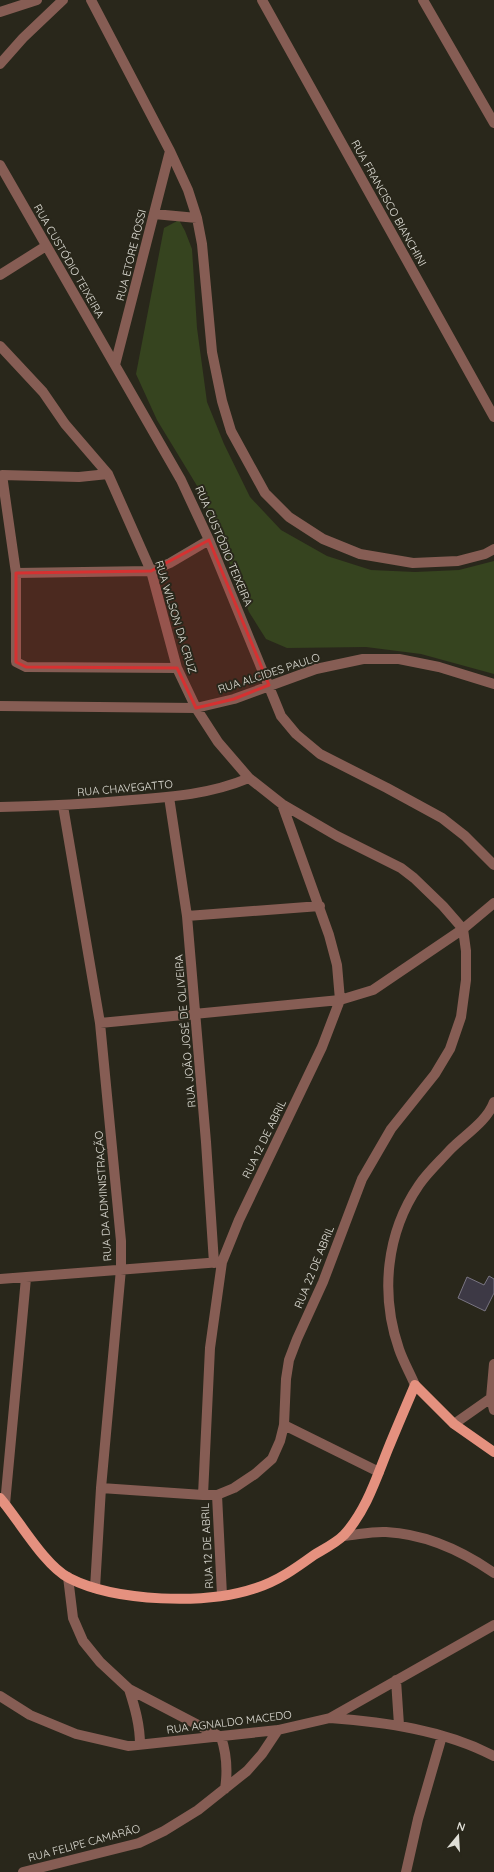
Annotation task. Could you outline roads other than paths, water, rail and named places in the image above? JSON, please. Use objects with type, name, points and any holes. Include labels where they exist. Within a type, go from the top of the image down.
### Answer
[{"type":"main road","points":[[2,1501],[46,1559],[68,1577],[95,1588],[145,1598],[192,1598],[222,1595],[256,1588],[283,1576],[343,1536],[357,1519],[379,1472],[415,1385],[454,1424],[494,1452]]},
{"type":"street","points":[[0,12],[37,0]]},
{"type":"street","points":[[0,64],[23,38],[63,0]]},
{"type":"street","points":[[91,0],[170,151],[188,190],[197,218],[202,244],[212,352],[222,401],[231,430],[265,493],[289,517],[312,532],[324,539],[360,554],[414,563],[458,561],[491,553]]},
{"type":"street","name":"RUA FRANCISCO BIANCHINI","points":[[262,0],[494,418]]},
{"type":"street","points":[[423,0],[494,123]]},
{"type":"street","name":"RUA ETORE ROSSI","points":[[115,365],[170,151]]},
{"type":"street","name":"RUA CUSTÓDIO TEIXEIRA","points":[[0,165],[182,480],[209,540],[281,716],[296,734],[320,754],[442,818],[465,836],[494,865]]},
{"type":"street","points":[[154,214],[197,218]]},
{"type":"street","points":[[0,275],[46,246]]},
{"type":"street","name":"RUA WILSON DA CRUZ","points":[[0,346],[43,392],[65,424],[108,474],[151,571],[177,668],[196,708],[218,742],[249,778],[282,804],[337,836],[401,868],[426,889],[462,929]]},
{"type":"street","points":[[108,474],[79,477],[2,476],[16,573],[16,662],[26,667],[177,668]]},
{"type":"street","points":[[16,573],[151,571],[170,563],[209,540]]},
{"type":"street","name":"RUA ALCIDES PAULO","points":[[0,706],[196,708],[234,699],[316,669],[363,659],[399,659],[439,667],[494,684]]},
{"type":"street","name":"RUA CHAVEGATTO","points":[[0,806],[63,806],[169,797],[228,786],[249,778]]},
{"type":"street","name":"RUA JOÃO JOSÉ DE OLIVEIRA","points":[[169,797],[187,916],[218,1263]]},
{"type":"street","name":"RUA 12 DE ABRIL","points":[[203,1496],[210,1348],[218,1263],[322,1047],[340,1000],[337,965],[320,906],[282,804]]},
{"type":"street","name":"RUA DA ADMINISTRAÇÃO","points":[[63,806],[100,1023],[121,1241],[121,1270],[101,1488],[95,1588]]},
{"type":"street","points":[[100,1023],[340,1000],[373,990],[462,929],[494,903]]},
{"type":"street","points":[[187,916],[320,906]]},
{"type":"street","name":"RUA 22 DE ABRIL","points":[[101,1488],[203,1496],[217,1495],[234,1488],[250,1478],[272,1459],[280,1441],[284,1425],[286,1379],[289,1360],[323,1282],[362,1179],[391,1129],[435,1074],[450,1049],[461,1017],[466,980],[466,951],[462,929]]},
{"type":"street","points":[[415,1385],[399,1348],[388,1301],[388,1268],[394,1239],[405,1211],[419,1185],[454,1146],[493,1108]]},
{"type":"street","points":[[0,1279],[218,1263]]},
{"type":"street","points":[[2,1501],[26,1278]]},
{"type":"street","points":[[494,1364],[491,1398],[494,1410]]},
{"type":"street","points":[[454,1424],[491,1398]]},
{"type":"street","points":[[284,1425],[379,1472]]},
{"type":"street","name":"RUA 12 DE ABRIL","points":[[217,1495],[222,1595]]},
{"type":"street","points":[[343,1536],[384,1532],[417,1535],[447,1545],[478,1562],[494,1573]]},
{"type":"street","points":[[68,1577],[73,1618],[84,1641],[100,1662],[129,1689],[221,1737],[226,1752],[228,1769],[225,1789]]},
{"type":"street","name":"RUA AGNALDO MACEDO","points":[[0,1696],[30,1715],[76,1734],[128,1746],[278,1730],[330,1718],[494,1625]]},
{"type":"street","points":[[396,1680],[399,1725]]},
{"type":"street","points":[[129,1689],[137,1714],[140,1732],[140,1745]]},
{"type":"street","points":[[330,1718],[399,1725],[442,1736],[478,1748],[494,1756]]},
{"type":"street","name":"RUA FELIPE CAMARÃO","points":[[23,1872],[139,1843],[164,1831],[198,1810],[252,1766],[278,1730]]},
{"type":"street","points":[[406,1872],[418,1819],[442,1736]]}]
